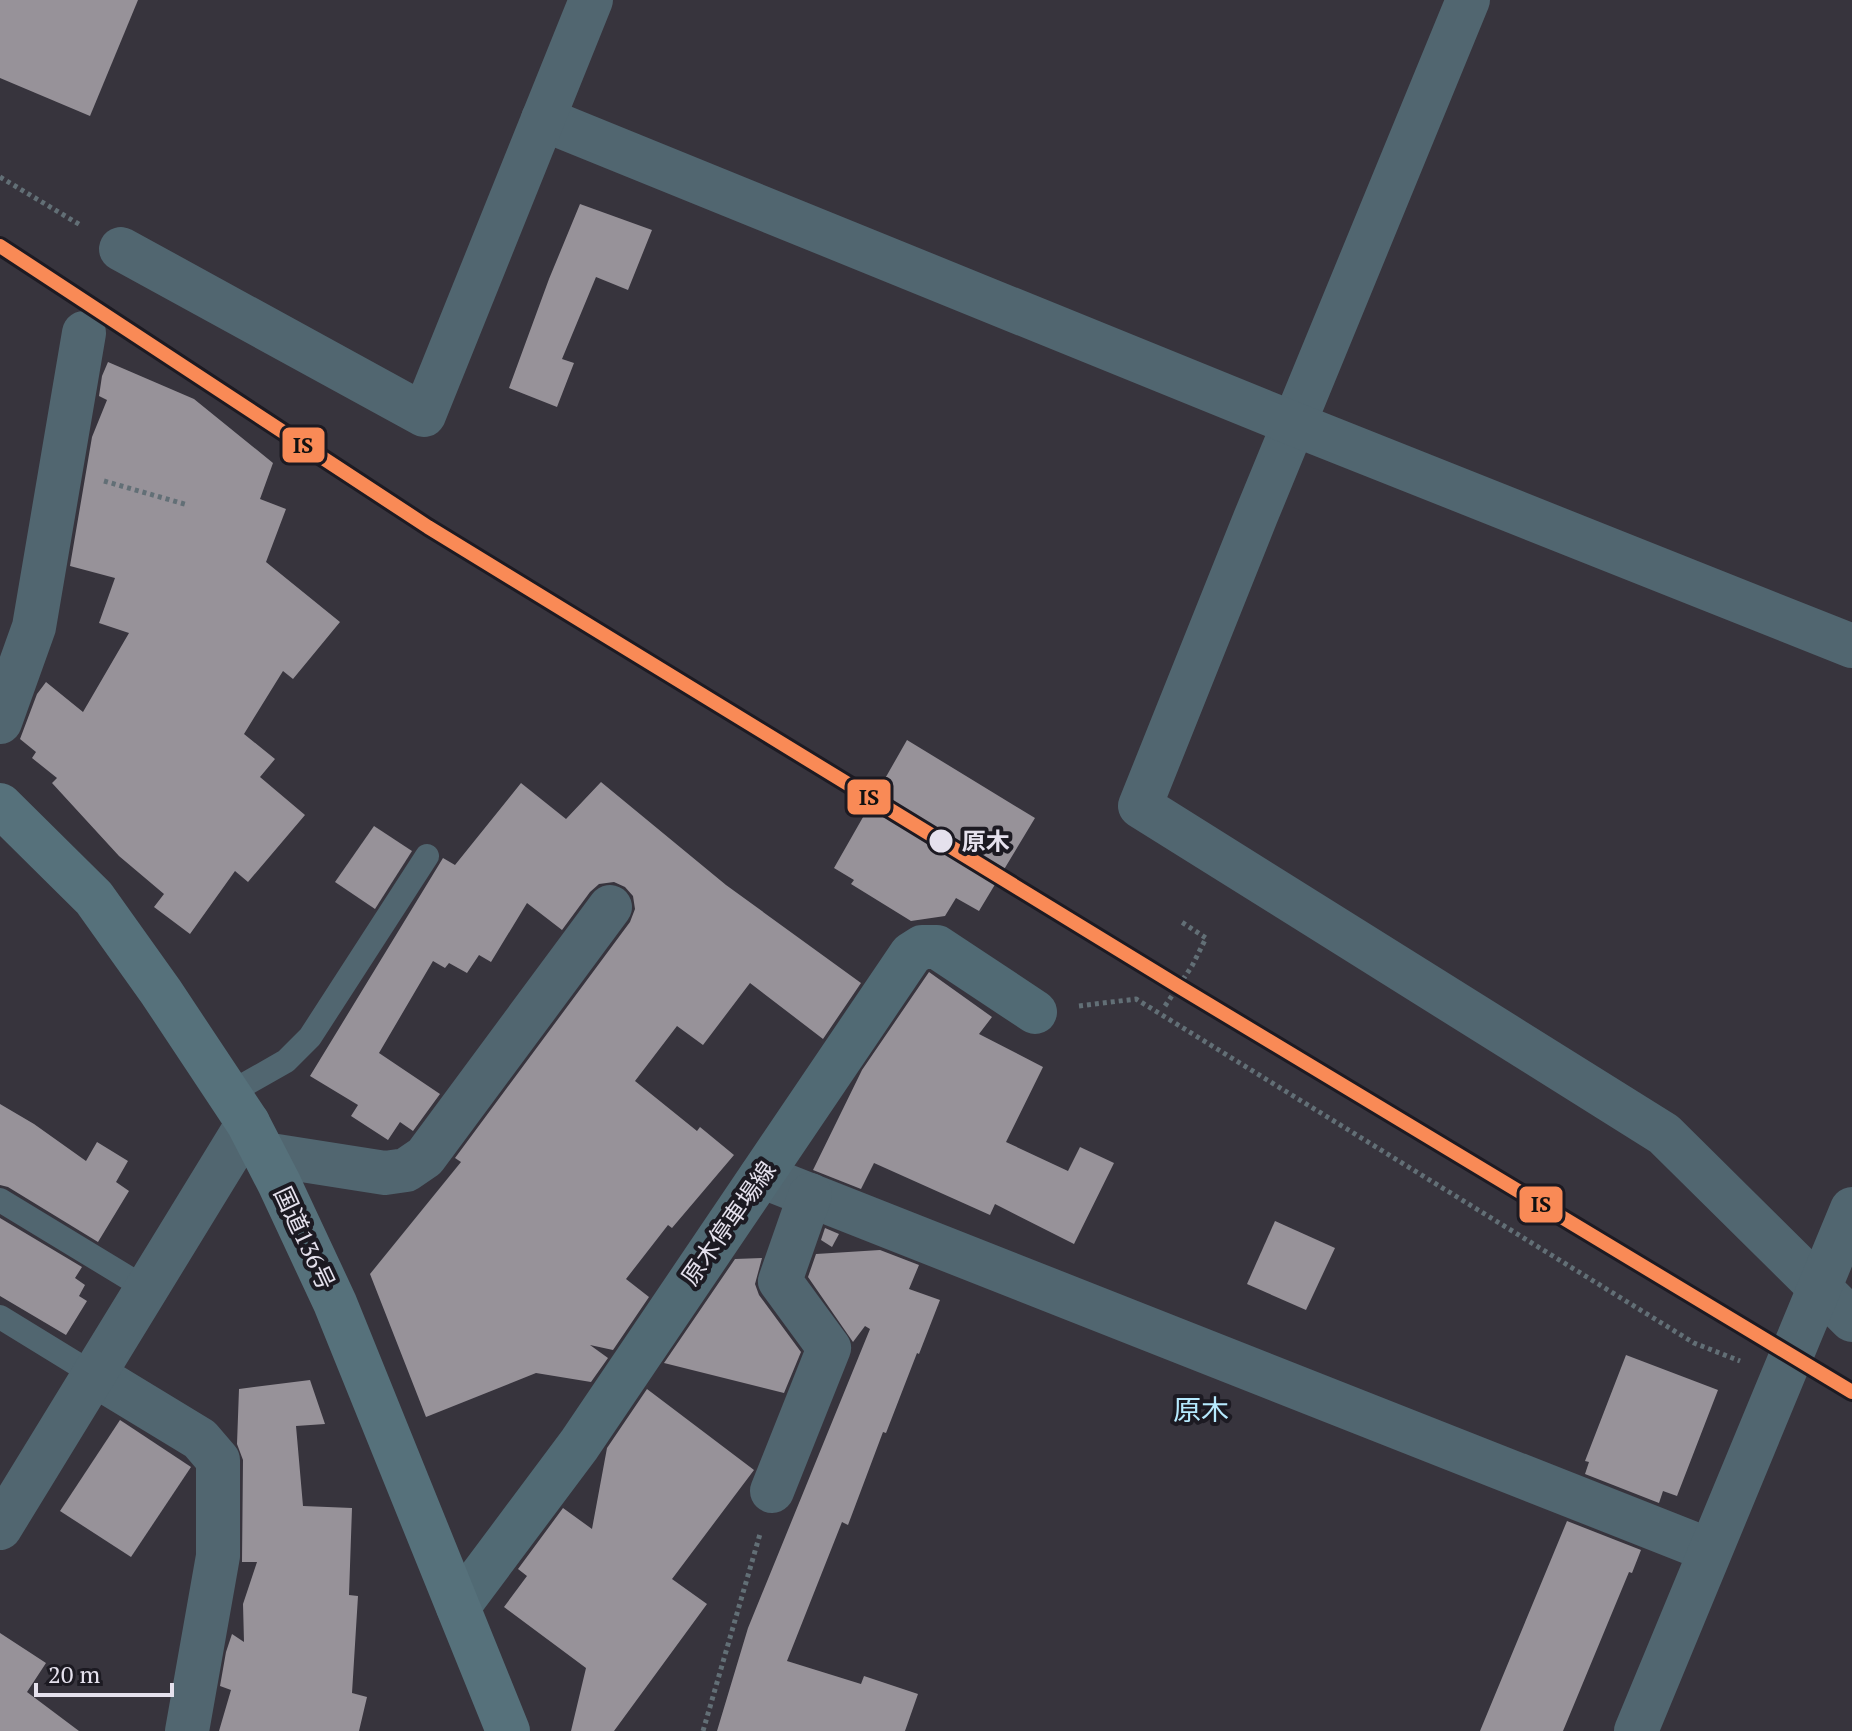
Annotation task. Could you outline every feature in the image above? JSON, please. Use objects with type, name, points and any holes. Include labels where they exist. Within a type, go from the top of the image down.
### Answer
[{"type":"highway","name":"国道136号","points":[[0,805],[94,898],[161,992],[247,1124],[335,1303],[508,1731]]},
{"type":"main road","name":"原木停車場線","points":[[458,1607],[579,1445],[911,954],[922,947],[937,947],[1035,1012]]},
{"type":"street","points":[[121,249],[424,415],[591,0]]},
{"type":"street","points":[[1468,0],[1140,806],[1664,1134],[1852,1320]]},
{"type":"street","points":[[543,119],[1294,424],[1852,646]]},
{"type":"street","points":[[0,722],[34,627],[84,333]]},
{"type":"street","points":[[0,1528],[247,1124],[385,1173],[406,1170],[425,1157],[610,907]]},
{"type":"street","points":[[761,1176],[1709,1550]]},
{"type":"street","points":[[772,1491],[829,1348],[780,1281],[810,1195]]},
{"type":"street","points":[[1636,1731],[1709,1550],[1819,1290],[1849,1227]]},
{"type":"street","points":[[93,1374],[200,1439],[218,1460],[218,1556],[187,1731]]},
{"type":"lane","points":[[247,1124],[286,1061],[310,1037],[427,856]]},
{"type":"lane","points":[[0,1200],[145,1288]]},
{"type":"lane","points":[[0,1317],[93,1374]]},
{"type":"path","points":[[0,177],[121,249]]},
{"type":"path","points":[[61,468],[188,505]]},
{"type":"path","points":[[1165,1006],[1192,966],[1206,938],[1180,921]]},
{"type":"path","points":[[1035,1012],[1136,999],[1694,1343],[1783,1378]]},
{"type":"path","points":[[703,1731],[772,1491]]},
{"type":"building","points":[[0,0],[138,0],[90,116],[0,78]]},
{"type":"building","points":[[580,204],[652,230],[628,290],[596,277],[562,359],[574,363],[557,407],[509,388]]},
{"type":"building","points":[[108,362],[194,399],[273,463],[260,499],[286,509],[266,562],[340,622],[293,679],[283,671],[244,734],[275,759],[260,777],[305,815],[248,882],[235,871],[190,934],[154,907],[164,894],[119,856],[52,783],[57,778],[32,758],[36,752],[20,739],[37,694],[46,682],[83,712],[129,633],[99,623],[115,578],[70,566],[92,437],[107,400],[99,396]]},
{"type":"building","points":[[907,740],[1035,818],[979,911],[956,898],[945,916],[911,921],[851,884],[854,880],[834,868]]},
{"type":"building","points":[[601,782],[726,885],[861,983],[823,1039],[750,983],[703,1045],[677,1026],[635,1081],[697,1131],[700,1127],[734,1155],[672,1228],[668,1225],[626,1279],[649,1297],[613,1350],[590,1345],[608,1358],[591,1382],[536,1373],[426,1417],[370,1274],[461,1162],[455,1158],[630,922],[635,909],[633,896],[625,887],[614,882],[599,884],[562,930],[527,903],[491,962],[479,955],[467,973],[449,963],[445,968],[433,961],[379,1053],[440,1094],[413,1131],[400,1122],[388,1140],[351,1116],[358,1105],[310,1076],[443,858],[455,865],[521,783],[566,819]]},
{"type":"building","points":[[374,826],[412,851],[375,909],[335,882]]},
{"type":"building","points":[[929,972],[992,1017],[979,1034],[1043,1067],[1006,1142],[1068,1171],[1080,1147],[1114,1163],[1074,1244],[995,1204],[990,1215],[874,1163],[861,1189],[813,1170],[862,1070]]},
{"type":"building","points":[[0,1104],[86,1161],[97,1142],[128,1161],[116,1182],[129,1191],[98,1242],[0,1185]]},
{"type":"building","points":[[0,1218],[82,1267],[75,1278],[85,1285],[79,1296],[87,1301],[66,1335],[0,1296]]},
{"type":"building","points":[[1275,1221],[1335,1248],[1306,1310],[1247,1284]]},
{"type":"building","points":[[825,1228],[839,1234],[832,1247],[821,1240]]},
{"type":"building","points":[[880,1250],[919,1265],[909,1289],[940,1300],[886,1433],[883,1432],[848,1525],[842,1522],[787,1661],[861,1684],[864,1676],[918,1694],[905,1731],[717,1731],[748,1628],[870,1329],[865,1326],[853,1342],[808,1277],[816,1254]]},
{"type":"building","points":[[762,1258],[755,1284],[759,1295],[801,1352],[784,1393],[664,1363],[735,1259]]},
{"type":"building","points":[[1626,1355],[1718,1390],[1677,1496],[1663,1491],[1659,1503],[1585,1474],[1589,1462],[1585,1461]]},
{"type":"building","points":[[310,1380],[325,1424],[296,1426],[303,1506],[352,1508],[349,1595],[358,1596],[352,1693],[367,1697],[359,1731],[219,1731],[231,1690],[220,1686],[226,1652],[232,1634],[244,1642],[243,1604],[257,1562],[242,1562],[243,1460],[237,1444],[239,1389]]},
{"type":"building","points":[[647,1389],[754,1470],[672,1579],[707,1604],[614,1731],[571,1731],[586,1668],[504,1607],[527,1576],[518,1569],[563,1508],[592,1529],[607,1448]]},
{"type":"building","points":[[120,1420],[191,1467],[131,1557],[60,1511]]},
{"type":"building","points":[[1567,1521],[1641,1550],[1632,1573],[1629,1572],[1563,1731],[1480,1731]]},
{"type":"building","points":[[0,1633],[46,1663],[27,1692],[79,1731],[0,1731]]},
{"type":"transit line","name":"IS","points":[[0,246],[428,527],[1178,986],[1852,1392]]},
{"type":"place","name":"原木","points":[[941,841]]},
{"type":"district","name":"原木","points":[[1201,1409]]}]
